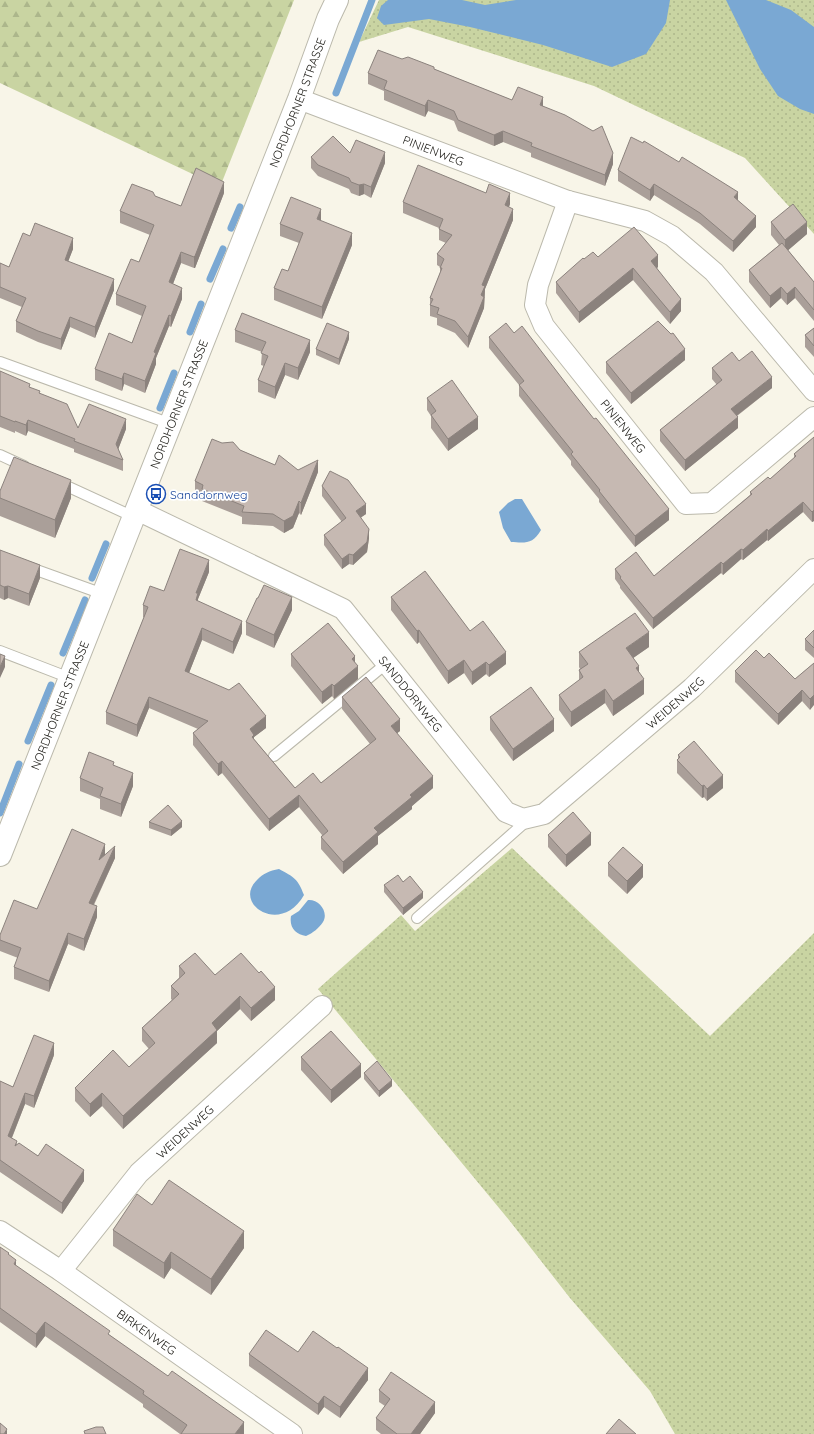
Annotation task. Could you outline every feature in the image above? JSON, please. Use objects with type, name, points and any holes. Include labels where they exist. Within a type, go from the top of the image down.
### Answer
[{"type":"street","name":"NORDHORNER STRASSE","points":[[0,855],[299,99],[333,6]]},
{"type":"street","name":"PINIENWEG","points":[[299,99],[568,201],[645,221],[672,236],[714,272],[814,391]]},
{"type":"street","name":"PINIENWEG","points":[[568,201],[538,285],[535,304],[544,326],[686,504],[712,503],[814,417]]},
{"type":"street","name":"SANDDORNWEG","points":[[135,514],[343,609],[506,812],[523,819]]},
{"type":"street","name":"WEIDENWEG","points":[[523,819],[544,814],[692,688],[814,569]]},
{"type":"street","name":"WEIDENWEG","points":[[61,1271],[139,1173],[322,1006]]},
{"type":"street","name":"BIRKENWEG","points":[[0,1231],[61,1271],[292,1434]]},
{"type":"lane","points":[[0,362],[171,424]]},
{"type":"lane","points":[[0,455],[35,472]]},
{"type":"lane","points":[[49,478],[135,514]]},
{"type":"lane","points":[[22,564],[103,594]]},
{"type":"lane","points":[[0,651],[70,678]]},
{"type":"lane","points":[[274,756],[387,663]]},
{"type":"lane","points":[[417,918],[522,825],[523,819]]},
{"type":"green space","points":[[0,0],[294,0],[220,187],[0,83]]},
{"type":"green space","points":[[379,0],[814,0],[814,234],[745,158],[594,86],[408,27],[359,42]]},
{"type":"green space","points":[[512,848],[710,1036],[814,933],[814,1434],[675,1434],[650,1391],[570,1298],[509,1220],[318,989],[401,915],[415,931]]},
{"type":"water","points":[[388,0],[462,0],[485,5],[516,0],[670,0],[666,23],[646,54],[612,67],[543,45],[470,27],[429,19],[384,25],[377,18],[381,6]]},
{"type":"water","points":[[726,0],[766,0],[791,10],[814,27],[814,114],[800,109],[778,96],[760,69]]},
{"type":"water","points":[[515,499],[522,499],[541,530],[535,538],[529,542],[511,542],[503,528],[499,512],[508,503]]},
{"type":"water","points":[[279,869],[295,879],[300,885],[304,895],[294,907],[283,913],[272,915],[262,912],[255,906],[251,898],[251,889],[257,880],[262,876]]},
{"type":"water","points":[[308,900],[316,902],[322,907],[325,918],[318,928],[306,936],[299,934],[294,930],[291,924],[291,916],[299,911]]},
{"type":"building","points":[[378,50],[402,59],[408,57],[512,100],[518,87],[543,97],[540,105],[565,115],[593,131],[602,126],[613,153],[605,175],[531,146],[532,143],[503,131],[494,135],[458,120],[454,111],[428,100],[425,106],[384,89],[387,81],[368,73]]},
{"type":"building","points":[[333,136],[350,153],[356,140],[385,152],[371,187],[364,184],[359,185],[351,182],[349,178],[318,165],[311,157]]},
{"type":"building","points":[[631,137],[643,143],[644,141],[679,162],[682,157],[738,192],[734,197],[756,216],[733,241],[700,213],[654,184],[650,190],[618,170]]},
{"type":"building","points":[[418,165],[486,193],[489,184],[510,193],[505,205],[513,209],[482,285],[485,286],[481,295],[484,297],[468,337],[455,321],[437,314],[439,308],[430,305],[433,299],[430,298],[444,259],[437,254],[452,235],[439,229],[443,219],[403,202]]},
{"type":"building","points":[[196,168],[224,182],[195,256],[194,257],[181,252],[169,282],[182,288],[154,352],[156,353],[145,381],[124,373],[122,379],[95,369],[109,333],[132,343],[146,306],[116,294],[131,259],[139,262],[154,225],[120,211],[132,184],[153,192],[155,196],[181,206]]},
{"type":"building","points":[[291,197],[321,209],[317,219],[352,233],[322,307],[274,288],[282,269],[288,271],[303,233],[280,224]]},
{"type":"building","points":[[793,204],[807,222],[785,240],[771,222]]},
{"type":"building","points":[[35,223],[73,238],[65,260],[114,279],[95,327],[70,317],[61,339],[16,321],[26,298],[0,287],[0,263],[9,267],[23,233],[30,236]]},
{"type":"building","points":[[634,227],[658,255],[651,261],[681,299],[670,312],[633,268],[579,312],[556,282],[583,258],[584,259],[593,252],[598,257]]},
{"type":"building","points":[[782,243],[814,282],[814,310],[795,287],[787,294],[781,287],[770,296],[749,270]]},
{"type":"building","points":[[242,313],[310,340],[298,368],[285,363],[275,387],[258,380],[268,356],[261,353],[266,342],[235,330]]},
{"type":"building","points":[[658,321],[671,334],[673,333],[685,349],[631,393],[606,362]]},
{"type":"building","points":[[327,323],[349,332],[339,359],[316,349]]},
{"type":"building","points":[[506,323],[514,333],[522,326],[594,419],[596,418],[669,509],[635,536],[571,454],[573,452],[519,385],[524,381],[489,337]]},
{"type":"building","points":[[814,328],[814,346],[805,335]]},
{"type":"building","points":[[752,351],[772,377],[731,409],[738,417],[685,460],[660,430],[722,380],[712,368],[732,352],[739,361]]},
{"type":"building","points":[[0,371],[30,384],[29,387],[40,391],[39,393],[67,404],[78,428],[89,404],[126,419],[116,444],[123,460],[74,441],[75,439],[28,420],[26,425],[0,416]]},
{"type":"building","points":[[452,380],[478,417],[448,439],[431,415],[436,411],[427,398]]},
{"type":"building","points":[[814,437],[814,510],[812,512],[803,502],[768,531],[767,529],[743,550],[741,549],[723,564],[721,562],[653,618],[620,578],[621,577],[615,569],[636,552],[654,576],[752,494],[750,492],[768,477],[770,479],[796,456],[794,454]]},
{"type":"building","points":[[212,439],[222,443],[233,442],[240,450],[275,465],[279,455],[298,470],[318,460],[301,503],[299,501],[293,516],[284,521],[273,514],[242,512],[244,506],[202,489],[203,485],[195,481]]},
{"type":"building","points":[[14,457],[71,480],[55,520],[0,498],[0,491]]},
{"type":"building","points":[[330,471],[348,480],[366,504],[356,511],[369,529],[367,542],[353,555],[349,554],[342,559],[324,535],[346,518],[322,486]]},
{"type":"building","points":[[180,549],[209,560],[196,593],[198,593],[196,600],[242,621],[233,642],[202,628],[185,671],[229,690],[239,683],[266,716],[250,729],[254,735],[252,737],[295,788],[313,773],[321,783],[376,739],[342,697],[366,677],[400,719],[391,726],[433,776],[410,795],[412,797],[374,828],[378,832],[343,862],[321,837],[328,831],[299,795],[269,819],[222,761],[218,764],[193,733],[208,721],[149,697],[137,725],[106,712],[148,607],[143,605],[150,586],[164,591]]},
{"type":"building","points":[[0,550],[40,565],[29,594],[8,586],[4,587],[0,585]]},
{"type":"building","points":[[425,571],[470,631],[483,621],[506,652],[489,665],[486,662],[472,672],[464,660],[448,671],[419,630],[417,631],[391,597]]},
{"type":"building","points":[[264,585],[292,597],[274,635],[246,622]]},
{"type":"building","points":[[635,613],[649,632],[626,648],[639,666],[636,668],[644,679],[613,701],[605,689],[571,712],[559,695],[583,677],[579,670],[588,664],[579,652]]},
{"type":"building","points":[[328,623],[355,656],[352,659],[358,666],[334,686],[332,684],[322,692],[291,654]]},
{"type":"building","points":[[814,630],[814,648],[805,639]]},
{"type":"building","points":[[756,650],[764,658],[769,653],[795,679],[814,663],[814,695],[810,699],[802,690],[778,714],[735,671]]},
{"type":"building","points":[[0,654],[5,656],[0,667]]},
{"type":"building","points":[[531,687],[554,719],[513,749],[490,717]]},
{"type":"building","points":[[694,741],[723,775],[707,789],[704,785],[702,786],[677,760],[680,757],[678,755]]},
{"type":"building","points":[[89,752],[114,762],[113,765],[133,773],[121,804],[100,796],[103,788],[80,778]]},
{"type":"building","points":[[168,805],[182,821],[171,830],[149,822]]},
{"type":"building","points":[[573,812],[591,833],[566,855],[548,835]]},
{"type":"building","points":[[72,829],[105,844],[99,860],[115,846],[89,903],[97,906],[84,939],[68,933],[49,981],[14,967],[21,948],[0,940],[0,935],[14,900],[37,909]]},
{"type":"building","points":[[623,847],[643,865],[627,881],[608,863]]},
{"type":"building","points":[[398,875],[403,882],[410,876],[423,892],[403,908],[384,885]]},
{"type":"building","points":[[195,953],[215,975],[241,953],[259,973],[261,971],[275,987],[251,1008],[240,996],[212,1023],[217,1030],[123,1116],[102,1093],[90,1104],[75,1088],[113,1050],[129,1067],[155,1043],[142,1028],[179,994],[171,986],[185,973],[179,966]]},
{"type":"building","points":[[331,1031],[361,1064],[331,1090],[301,1057]]},
{"type":"building","points":[[34,1035],[54,1043],[34,1096],[25,1093],[8,1136],[17,1141],[15,1146],[19,1143],[38,1156],[46,1144],[84,1170],[62,1203],[0,1160],[0,1081],[13,1087]]},
{"type":"building","points":[[377,1061],[392,1080],[379,1091],[364,1073]]},
{"type":"building","points":[[169,1180],[244,1231],[211,1279],[171,1252],[164,1263],[113,1230],[137,1194],[152,1205]]},
{"type":"building","points":[[0,1247],[16,1260],[14,1264],[110,1331],[108,1334],[168,1376],[172,1371],[244,1422],[235,1434],[181,1434],[187,1425],[143,1394],[144,1391],[45,1322],[36,1334],[0,1308]]},
{"type":"building","points":[[266,1330],[298,1352],[313,1331],[368,1368],[340,1407],[324,1396],[318,1404],[249,1354]]},
{"type":"building","points":[[391,1372],[435,1402],[411,1434],[397,1434],[376,1418],[390,1399],[379,1390]]},
{"type":"building","points":[[619,1419],[636,1434],[606,1434]]},
{"type":"building","points":[[0,1423],[7,1429],[4,1434],[0,1434]]},
{"type":"building","points":[[96,1427],[103,1427],[106,1434],[85,1434],[84,1431]]},
{"type":"waterway","points":[[336,93],[372,0]]},
{"type":"waterway","points":[[231,228],[240,207]]},
{"type":"waterway","points":[[210,279],[223,249]]},
{"type":"waterway","points":[[190,332],[201,304]]},
{"type":"waterway","points":[[160,408],[174,373]]},
{"type":"waterway","points":[[92,578],[106,544]]},
{"type":"waterway","points":[[63,653],[85,600]]},
{"type":"waterway","points":[[28,741],[51,685]]},
{"type":"waterway","points":[[0,813],[19,764]]},
{"type":"place","name":"Sanddornweg","points":[[156,494]]}]
